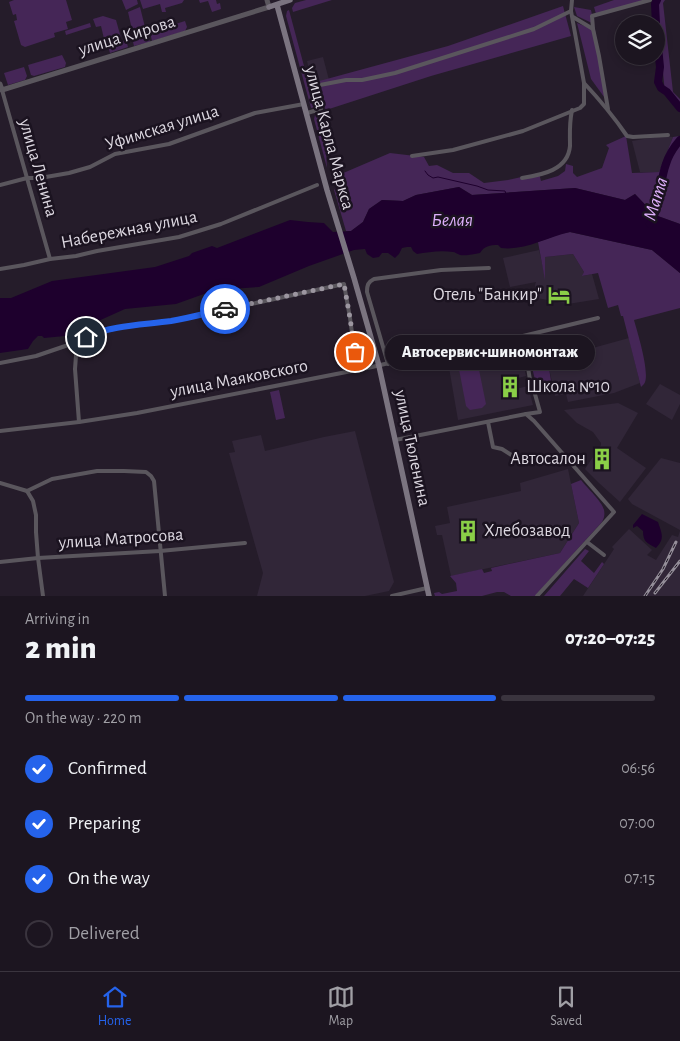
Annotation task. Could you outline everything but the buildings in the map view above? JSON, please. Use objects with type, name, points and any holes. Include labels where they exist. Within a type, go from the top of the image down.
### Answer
[{"type":"main road","name":"улица Кирова","points":[[269,7],[290,0]]},
{"type":"main road","name":"улица Карла Маркса","points":[[280,2],[326,190],[354,278]]},
{"type":"main road","name":"улица Тюленина","points":[[354,278],[379,366],[429,596]]},
{"type":"street","points":[[267,0],[269,7]]},
{"type":"street","points":[[412,156],[453,150],[523,131],[580,108],[584,104],[584,83],[572,14],[572,0]]},
{"type":"street","points":[[608,108],[592,16],[650,0]]},
{"type":"street","name":"улица Кирова","points":[[0,88],[269,7]]},
{"type":"street","points":[[572,14],[593,29]]},
{"type":"street","points":[[307,113],[321,109],[318,90],[320,85],[346,80],[362,80],[395,73],[534,30],[572,14]]},
{"type":"street","points":[[584,83],[608,108],[627,136],[668,135]]},
{"type":"street","name":"улица Ленина","points":[[0,88],[50,259]]},
{"type":"street","name":"Уфимская улица","points":[[0,185],[27,178],[40,178],[69,173],[90,167],[115,154],[169,144],[255,113],[304,104]]},
{"type":"street","points":[[522,178],[540,175],[559,167],[567,157],[570,147],[569,127],[572,110]]},
{"type":"street","name":"Набережная улица","points":[[0,269],[178,238],[221,224],[317,186]]},
{"type":"street","points":[[388,364],[367,292],[369,281],[441,270],[489,268]]},
{"type":"street","points":[[0,363],[36,356],[77,342],[96,333],[122,326],[172,321],[344,284],[357,370]]},
{"type":"street","name":"улица Маяковского","points":[[0,431],[137,413],[379,366],[457,347],[523,336],[598,318]]},
{"type":"street","points":[[395,440],[540,412],[530,380],[523,336]]},
{"type":"street","points":[[77,342],[75,369],[79,422]]},
{"type":"street","points":[[526,414],[614,512],[537,596]]},
{"type":"street","points":[[488,422],[493,447],[502,449],[513,456]]},
{"type":"street","points":[[1,483],[27,490],[52,479],[97,472],[146,472],[154,481],[165,596]]},
{"type":"street","points":[[27,490],[33,500],[36,515],[38,558],[43,596]]},
{"type":"street","points":[[587,542],[604,556]]},
{"type":"street","name":"улица Матросова","points":[[0,562],[244,543]]},
{"type":"street","points":[[392,596],[427,588]]},
{"type":"shaded area","points":[[14,0],[66,0],[72,20],[66,22],[68,29],[54,33],[55,37],[25,47],[21,45],[14,21],[17,20],[16,14],[13,15],[9,2]]},
{"type":"shaded area","points":[[122,0],[137,0],[138,4],[126,10]]},
{"type":"shaded area","points":[[140,0],[184,0],[182,3],[165,8],[166,12],[162,12],[160,4],[143,9]]},
{"type":"shaded area","points":[[199,0],[216,0],[217,4],[220,3],[221,9],[212,12],[208,1],[200,3]]},
{"type":"shaded area","points":[[306,0],[332,0],[293,12],[292,8],[295,3]]},
{"type":"shaded area","points":[[614,0],[650,0],[596,14],[594,7]]},
{"type":"shaded area","points":[[656,0],[665,0],[663,3],[664,15],[657,15]]},
{"type":"shaded area","points":[[563,6],[571,36],[431,76],[326,110],[312,83],[448,46]]},
{"type":"shaded area","points":[[140,7],[146,31],[133,34],[128,12]]},
{"type":"shaded area","points":[[574,7],[591,10],[594,24],[577,16]]},
{"type":"shaded area","points":[[289,10],[315,107],[311,108],[286,16]]},
{"type":"shaded area","points":[[103,16],[116,20],[121,38],[105,43],[101,26],[96,27],[93,19]]},
{"type":"shaded area","points":[[185,21],[187,27],[185,31],[152,41],[150,32]]},
{"type":"shaded area","points":[[665,21],[673,92],[680,99],[680,112],[665,93],[662,65],[665,65]]},
{"type":"shaded area","points":[[90,23],[91,27],[66,35],[65,31]]},
{"type":"shaded area","points":[[577,23],[595,30],[607,101],[591,79]]},
{"type":"shaded area","points":[[147,33],[150,42],[134,46],[132,38]]},
{"type":"shaded area","points":[[126,40],[128,47],[110,53],[108,46]]},
{"type":"shaded area","points":[[62,55],[66,63],[65,67],[34,76],[31,75],[28,65]]},
{"type":"shaded area","points":[[323,57],[329,80],[312,83],[307,61]]},
{"type":"shaded area","points":[[24,67],[27,76],[25,80],[8,85],[4,73]]},
{"type":"shaded area","points":[[318,113],[325,136],[327,168],[314,119]]},
{"type":"shaded area","points":[[626,136],[632,173],[659,172],[673,137],[680,136],[680,224],[655,215],[635,194],[625,200],[575,188],[472,195],[459,187],[416,195],[403,201],[382,200],[369,209],[363,222],[351,231],[346,231],[334,190],[337,187],[336,183],[341,174],[390,153],[424,157],[429,166],[437,165],[453,173],[469,173],[484,183],[539,173],[541,181],[558,176],[565,171],[566,164],[573,166],[573,173],[577,177],[602,168],[609,148],[606,145]]},
{"type":"shaded area","points":[[662,136],[673,137],[659,172],[640,172],[632,141]]},
{"type":"shaded area","points":[[570,232],[652,250],[680,273],[680,308],[634,320],[646,372],[646,379],[641,387],[623,316],[621,316],[618,305],[608,308],[598,273],[582,276],[584,272],[573,254],[545,257],[545,280],[538,242]]},
{"type":"shaded area","points":[[539,250],[545,276],[545,257],[573,254],[584,272],[583,276],[592,274],[599,299],[568,304],[537,298],[536,282],[510,287],[503,258]]},
{"type":"shaded area","points":[[566,337],[571,354],[629,338],[640,383],[614,393],[568,402],[566,394],[555,396],[549,368],[562,364],[556,339]]},
{"type":"shaded area","points":[[556,339],[562,364],[549,368],[551,381],[536,384],[530,359],[529,343],[540,341],[546,366],[560,363]]},
{"type":"shaded area","points":[[519,342],[526,376],[514,379],[516,389],[528,386],[533,405],[458,420],[447,356],[495,347],[498,360],[508,359],[505,344]]},
{"type":"shaded area","points":[[473,358],[477,360],[486,404],[482,408],[470,410],[466,406],[458,364],[461,360]]},
{"type":"shaded area","points":[[660,384],[680,395],[680,404],[672,420],[646,404]]},
{"type":"shaded area","points":[[279,390],[285,418],[276,420],[270,392]]},
{"type":"shaded area","points":[[618,403],[638,413],[617,448],[646,468],[620,502],[585,469],[601,443],[593,432],[577,423],[564,410]]},
{"type":"shaded area","points":[[355,431],[394,582],[389,591],[365,596],[257,596],[263,573],[229,453],[235,452],[232,441],[261,435],[265,451]]},
{"type":"shaded area","points":[[661,458],[680,463],[680,530],[632,504],[628,499]]},
{"type":"shaded area","points":[[568,469],[579,523],[560,553],[451,576],[442,535],[437,535],[435,526],[450,523],[447,507],[521,491],[520,483]]},
{"type":"shaded area","points":[[581,480],[603,506],[602,522],[535,596],[511,596],[504,592],[497,592],[482,596],[435,596],[434,593],[439,592],[442,594],[457,591],[456,583],[450,576],[482,569],[484,573],[492,571],[491,568],[560,553],[579,523],[571,484]]},
{"type":"shaded area","points":[[629,529],[652,550],[647,555],[656,560],[672,535],[678,537],[680,531],[680,596],[583,596],[614,549],[612,547]]},
{"type":"shaded area","points":[[585,549],[589,551],[581,561],[594,573],[602,562],[604,564],[588,588],[574,579],[560,596],[544,596]]},
{"type":"water","name":"Белая","points":[[459,187],[472,195],[575,188],[625,200],[635,194],[655,215],[680,224],[680,273],[652,250],[570,232],[519,247],[501,248],[498,245],[485,247],[480,253],[467,255],[444,251],[417,254],[411,247],[407,247],[402,248],[395,258],[388,253],[382,253],[379,257],[373,258],[367,254],[365,249],[354,250],[259,287],[215,290],[176,304],[125,309],[65,336],[44,338],[38,336],[28,349],[0,353],[0,298],[11,298],[52,281],[155,267],[212,246],[217,248],[290,220],[324,223],[333,232],[351,231],[363,222],[369,209],[382,200],[403,201],[416,195]]},
{"type":"water","points":[[642,514],[658,522],[662,536],[661,542],[656,548],[646,542],[643,531],[637,526],[633,528],[633,525]]},
{"type":"waterway","name":"Мата","points":[[656,15],[655,4],[657,0]]},
{"type":"waterway","name":"Мата","points":[[660,65],[658,82],[661,88],[667,92],[680,108]]},
{"type":"waterway","name":"Мата","points":[[650,224],[656,210],[667,160],[680,140]]},
{"type":"waterway","points":[[425,171],[433,178],[438,177],[488,190],[505,191],[506,194]]},
{"type":"railway","points":[[645,596],[663,569],[676,542]]},
{"type":"railway","points":[[655,593],[680,561]]},
{"type":"way so far","points":[[225,309],[344,284],[355,352]]},
{"type":"place","name":"Отель \"Банкир\"","points":[[559,295]]},
{"type":"place","name":"Автосервис+шиномонтаж","points":[[355,352]]},
{"type":"place","name":"Школа №10","points":[[510,387]]},
{"type":"place","name":"Автосалон","points":[[602,459]]},
{"type":"place","name":"Хлебозавод","points":[[468,531]]},
{"type":"route","points":[[86,337],[122,326],[172,321],[225,309]]}]
